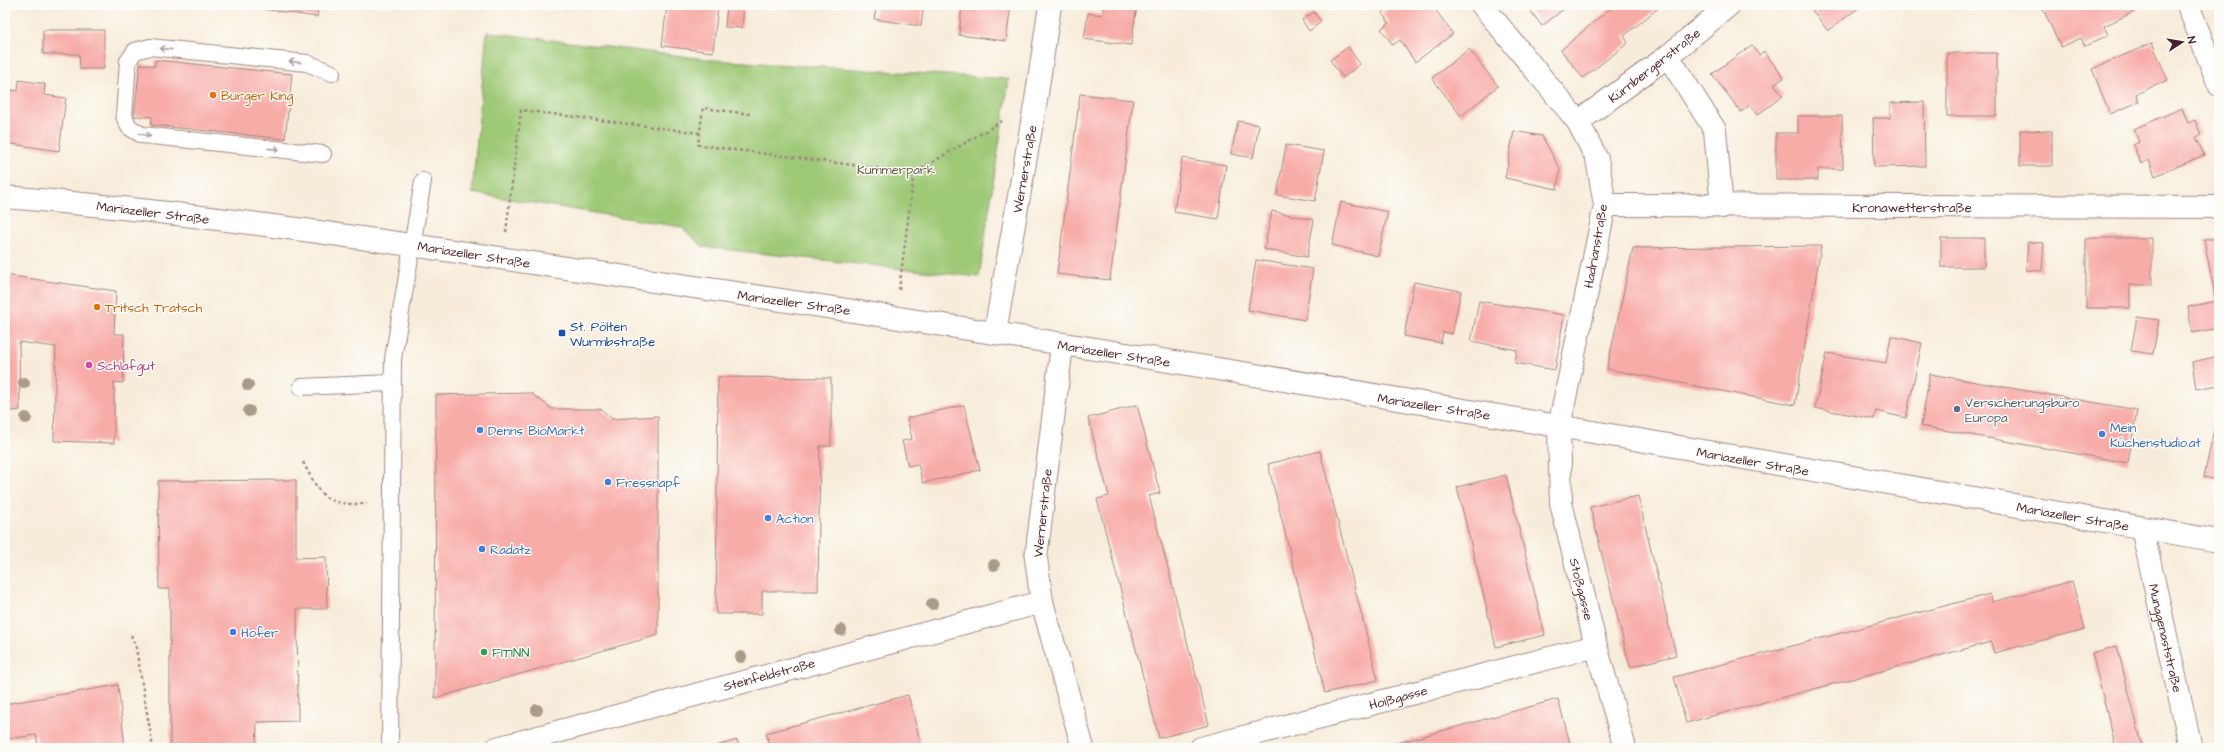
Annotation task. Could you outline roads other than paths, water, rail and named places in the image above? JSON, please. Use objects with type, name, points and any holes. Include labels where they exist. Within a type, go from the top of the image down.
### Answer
[{"type":"street","name":"Wernerstraße","points":[[995,332],[1036,100],[1050,5]]},
{"type":"street","name":"Hadrianstraße","points":[[1482,5],[1578,122],[1597,159],[1605,205],[1559,427]]},
{"type":"street","name":"Kürnbergerstraße","points":[[1578,122],[1668,56],[1729,5]]},
{"type":"street","points":[[2188,5],[2219,85]]},
{"type":"street","points":[[1668,56],[1714,130],[1722,206]]},
{"type":"street","name":"Mariazeller Straße","points":[[5,196],[137,209],[411,244],[502,259],[995,332],[1062,345],[1559,427],[2219,541]]},
{"type":"street","name":"Kronawetterstraße","points":[[1605,205],[2219,207]]},
{"type":"street","name":"Wernerstraße","points":[[1062,345],[1036,558],[1042,602],[1083,748]]},
{"type":"street","name":"Stoßgasse","points":[[1559,427],[1561,503],[1596,646],[1625,748]]},
{"type":"street","name":"Munggenaststraße","points":[[2142,528],[2191,748]]},
{"type":"street","name":"Steinfeldstraße","points":[[497,748],[562,739],[1042,602]]},
{"type":"street","name":"Hoißgasse","points":[[1201,748],[1596,646]]},
{"type":"lane","points":[[323,154],[142,135],[129,127],[124,116],[128,61],[135,51],[150,47],[307,63],[332,73]]},
{"type":"lane","points":[[390,748],[391,383],[394,351],[411,244],[424,181]]},
{"type":"lane","points":[[301,387],[391,383]]},
{"type":"place","name":"Burger King","points":[[213,95]]},
{"type":"place","name":"Tritsch Tratsch","points":[[97,307]]},
{"type":"place","name":"St. Pölten Wurmbstraße","points":[[562,333]]},
{"type":"place","name":"Schlafgut","points":[[89,365]]},
{"type":"place","name":"Versicherungsbüro Europa","points":[[1957,409]]},
{"type":"place","name":"Denns BioMarkt","points":[[480,430]]},
{"type":"place","name":"Mein Küchenstudio.at","points":[[2102,434]]},
{"type":"place","name":"Fressnapf","points":[[608,482]]},
{"type":"place","name":"Action","points":[[768,518]]},
{"type":"place","name":"Radatz","points":[[482,549]]},
{"type":"place","name":"Hofer","points":[[233,632]]},
{"type":"place","name":"FITINN","points":[[484,652]]},
{"type":"park label","name":"Kummerpark","points":[[896,169]]}]
